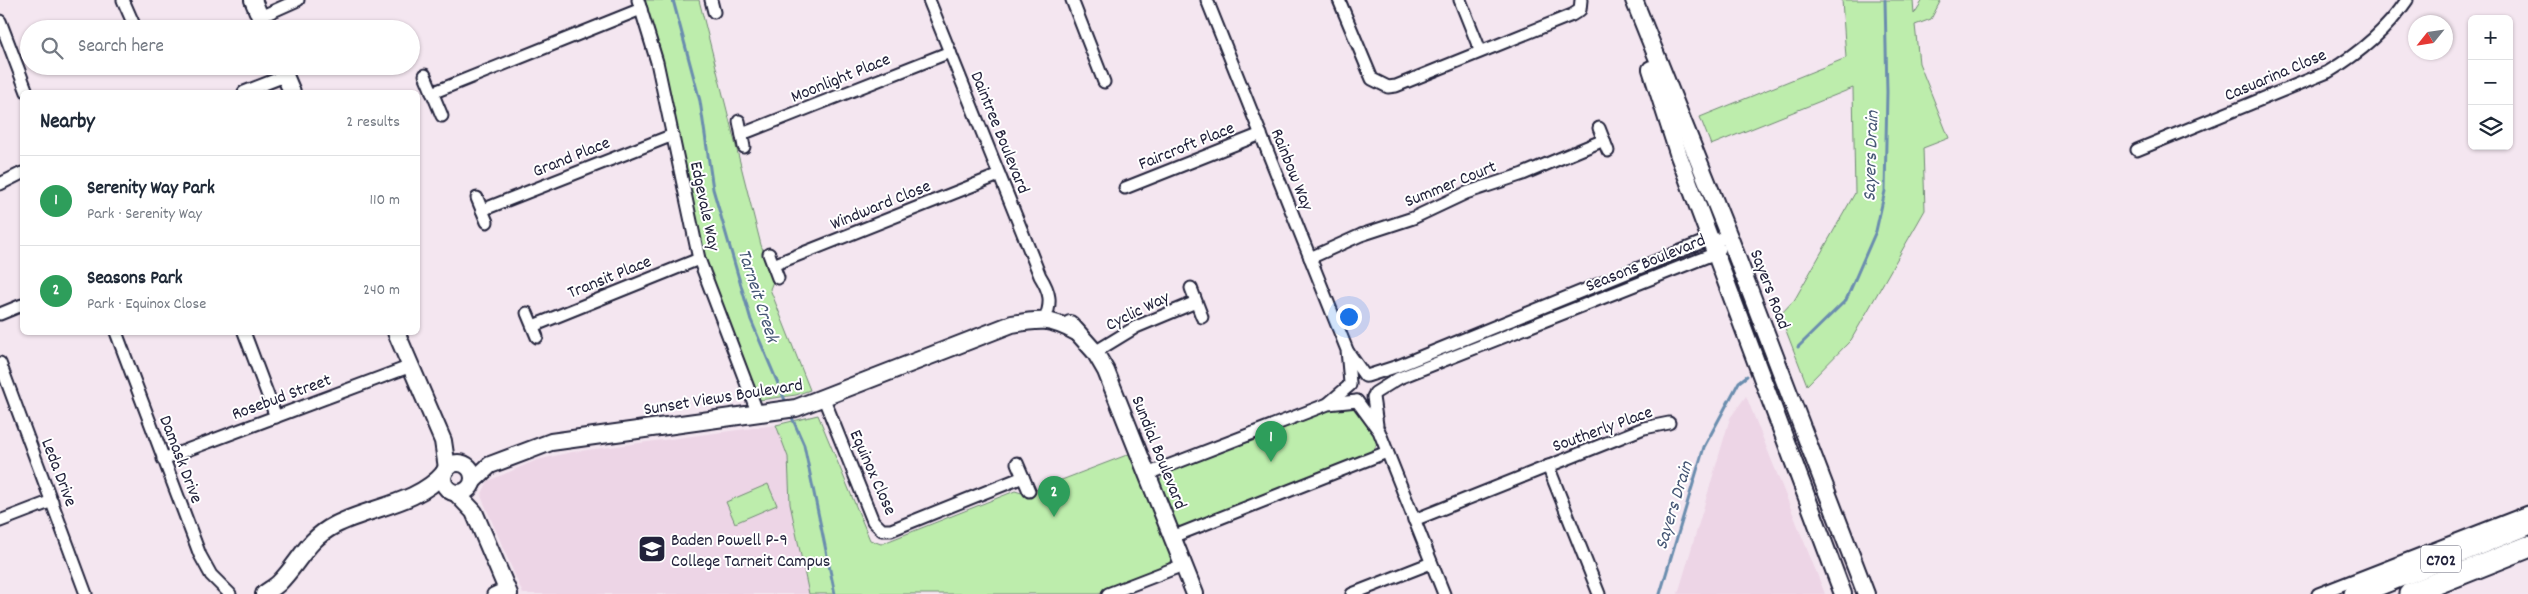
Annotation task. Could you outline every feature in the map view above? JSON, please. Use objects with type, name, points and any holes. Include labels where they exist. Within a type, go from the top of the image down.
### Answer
[{"type":"highway","name":"C702","points":[[2355,594],[2456,547],[2528,524]]},
{"type":"highway","points":[[2456,547],[2459,562],[2481,565]]},
{"type":"highway","name":"C702","points":[[2410,594],[2528,547]]},
{"type":"street","points":[[123,0],[132,20]]},
{"type":"street","points":[[253,0],[262,20]]},
{"type":"street","points":[[268,20],[298,0]]},
{"type":"street","points":[[711,0],[714,12]]},
{"type":"street","name":"Daintree Boulevard","points":[[929,0],[1040,276],[1049,293],[1046,313]]},
{"type":"street","points":[[1072,0],[1104,82]]},
{"type":"street","name":"Rainbow Way","points":[[1207,0],[1347,350],[1366,376]]},
{"type":"street","points":[[1339,0],[1372,79],[1388,87],[1396,86],[1480,50],[1572,15],[1580,10],[1582,3]]},
{"type":"street","points":[[1460,0],[1480,50]]},
{"type":"street","points":[[1630,0],[1679,156],[1843,594]]},
{"type":"street","name":"Sayers Road","points":[[1634,0],[1730,239],[1866,594]]},
{"type":"street","name":"Casuarina Close","points":[[2137,150],[2328,72],[2353,57],[2374,39],[2394,18],[2407,0]]},
{"type":"street","points":[[432,93],[640,4]]},
{"type":"street","name":"Edgevale Way","points":[[640,4],[657,62],[699,259],[758,414]]},
{"type":"street","points":[[0,21],[25,90]]},
{"type":"street","name":"Moonlight Place","points":[[742,134],[950,52]]},
{"type":"street","points":[[248,90],[276,75]]},
{"type":"street","points":[[285,75],[291,90]]},
{"type":"street","points":[[424,75],[442,116]]},
{"type":"street","points":[[739,121],[744,147]]},
{"type":"street","points":[[1599,128],[1608,152]]},
{"type":"street","name":"Faircroft Place","points":[[1124,188],[1261,134]]},
{"type":"street","name":"Grand Place","points":[[482,210],[673,135]]},
{"type":"street","name":"Summer Court","points":[[1310,258],[1361,235],[1413,218],[1471,191],[1524,174],[1604,140]]},
{"type":"street","name":"Windward Close","points":[[773,265],[999,175]]},
{"type":"street","points":[[0,184],[20,176]]},
{"type":"street","points":[[477,198],[487,222]]},
{"type":"street","name":"Seasons Boulevard","points":[[1374,395],[1399,378],[1730,239]]},
{"type":"street","name":"Seasons Boulevard","points":[[1366,376],[1398,366],[1713,246]]},
{"type":"street","points":[[769,254],[778,278]]},
{"type":"street","name":"Transit Place","points":[[533,326],[699,259]]},
{"type":"street","name":"Cyclic Way","points":[[1191,288],[1202,317]]},
{"type":"street","name":"Cyclic Way","points":[[1095,352],[1136,327],[1196,302]]},
{"type":"street","points":[[0,314],[20,306]]},
{"type":"street","points":[[527,313],[538,337]]},
{"type":"street","name":"Sunset Views Boulevard","points":[[459,477],[539,445],[562,440],[789,409],[824,399],[1012,324],[1046,313]]},
{"type":"street","name":"Sundial Boulevard","points":[[1046,313],[1076,332],[1095,352],[1106,371],[1195,594]]},
{"type":"street","name":"Damask Drive","points":[[117,335],[203,563],[211,576],[231,593]]},
{"type":"street","points":[[245,335],[276,417]]},
{"type":"street","points":[[397,335],[474,512],[503,592]]},
{"type":"street","name":"Rainbow Way","points":[[1347,350],[1350,384]]},
{"type":"street","name":"Leda Drive","points":[[0,363],[86,594]]},
{"type":"street","name":"Rosebud Street","points":[[163,459],[411,366]]},
{"type":"street","points":[[1328,404],[1358,376],[1366,376],[1375,384],[1374,395],[1379,431],[1444,594]]},
{"type":"street","points":[[1350,384],[1351,396],[1357,401],[1379,431]]},
{"type":"street","points":[[1147,474],[1328,404],[1366,402],[1374,395]]},
{"type":"street","name":"Equinox Close","points":[[824,399],[872,521],[882,530],[891,530],[1023,477]]},
{"type":"street","name":"Southerly Place","points":[[1414,520],[1644,428],[1668,423]]},
{"type":"street","points":[[1172,537],[1387,452]]},
{"type":"street","points":[[1017,463],[1029,492]]},
{"type":"street","points":[[1548,466],[1599,594]]},
{"type":"street","points":[[264,594],[278,588],[303,550],[324,531],[342,522],[459,477]]},
{"type":"street","points":[[0,521],[52,501]]},
{"type":"street","points":[[2318,594],[2456,547],[2528,512]]},
{"type":"street","points":[[1818,528],[1838,519]]},
{"type":"street","points":[[1352,594],[1431,562]]},
{"type":"street","points":[[1108,594],[1183,565]]},
{"type":"shaded area","points":[[1746,396],[1825,594],[1678,594],[1730,418]]},
{"type":"shaded area","name":"Baden Powell P-9 College Tarneit Campus","points":[[776,425],[788,457],[790,504],[809,594],[523,594],[481,496],[488,481],[537,460],[572,452]]},
{"type":"green space","points":[[643,0],[699,0],[761,245],[774,279],[770,289],[810,390],[796,395],[759,400],[706,262],[661,55]]},
{"type":"green space","points":[[1842,0],[1913,0],[1914,14],[1923,0],[1941,0],[1931,19],[1915,25],[1919,63],[1949,138],[1923,148],[1925,210],[1851,340],[1807,385],[1780,315],[1795,299],[1855,193],[1853,88],[1711,145],[1700,117],[1846,58]]},
{"type":"green space","points":[[1347,405],[1358,410],[1367,419],[1377,443],[1373,452],[1184,528],[1174,524],[1159,482],[1163,475],[1333,407]]},
{"type":"green space","points":[[818,415],[870,540],[881,544],[1015,491],[1025,494],[1132,453],[1172,559],[1164,568],[1098,594],[809,594],[790,504],[788,457],[776,425]]},
{"type":"green space","points":[[768,484],[777,505],[735,523],[726,502]]},
{"type":"waterway","name":"Tarneit Creek","points":[[673,0],[700,101],[713,189],[751,320],[787,405]]},
{"type":"waterway","name":"Sayers Drain","points":[[1798,347],[1846,300],[1876,231],[1885,191],[1887,92],[1885,0]]},
{"type":"waterway","name":"Sayers Drain","points":[[1660,594],[1704,447],[1739,382],[1747,376]]},
{"type":"waterway","name":"Tarneit Creek","points":[[790,413],[804,445],[835,594]]},
{"type":"place","name":"Serenity Way Park","points":[[1271,462]]},
{"type":"place","name":"Seasons Park","points":[[1054,517]]},
{"type":"place","name":"Baden Powell P-9 College Tarneit Campus","points":[[652,549]]}]
